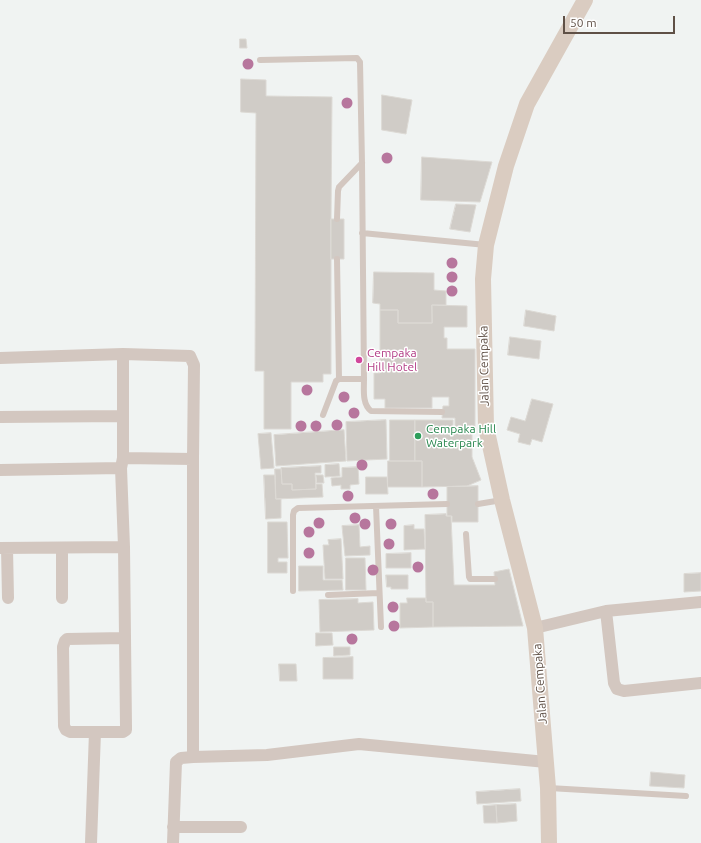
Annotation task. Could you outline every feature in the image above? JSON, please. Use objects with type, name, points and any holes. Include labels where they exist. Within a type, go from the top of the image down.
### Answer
[{"type":"main road","name":"Jalan Cempaka","points":[[549,843],[548,788],[535,628],[520,577],[482,412],[482,278],[486,245],[506,166],[527,104],[585,0]]},
{"type":"street","points":[[123,354],[122,463],[125,600],[126,730],[123,732],[70,732],[66,730],[64,726],[63,647],[65,641],[67,639],[125,638]]},
{"type":"street","points":[[0,358],[123,354],[190,356],[192,359],[194,365],[193,757]]},
{"type":"street","points":[[0,417],[123,416]]},
{"type":"street","points":[[0,470],[193,459]]},
{"type":"street","points":[[8,598],[3,548],[124,547]]},
{"type":"street","points":[[62,548],[62,598]]},
{"type":"street","points":[[535,628],[606,611],[701,602]]},
{"type":"street","points":[[606,611],[614,683],[617,689],[624,691],[701,683]]},
{"type":"street","points":[[91,843],[95,732]]},
{"type":"street","points":[[173,843],[176,762],[182,758],[266,755],[359,744],[374,744],[546,762]]},
{"type":"street","points":[[173,827],[241,827]]},
{"type":"lane","points":[[260,60],[357,58],[360,62],[365,403],[371,411],[442,412]]},
{"type":"lane","points":[[337,219],[339,187],[362,164]]},
{"type":"lane","points":[[362,234],[486,245]]},
{"type":"lane","points":[[323,415],[336,381],[339,379],[337,259]]},
{"type":"lane","points":[[339,379],[364,379]]},
{"type":"lane","points":[[478,504],[502,500]]},
{"type":"lane","points":[[293,591],[293,515],[294,511],[298,508],[446,504]]},
{"type":"lane","points":[[376,506],[381,627]]},
{"type":"lane","points":[[466,534],[470,579],[495,579]]},
{"type":"lane","points":[[328,594],[379,593]]},
{"type":"lane","points":[[548,788],[686,796]]},
{"type":"building","points":[[240,39],[246,39],[247,48],[240,48]]},
{"type":"building","points":[[241,79],[266,80],[266,96],[332,97],[331,374],[323,374],[323,382],[291,382],[291,429],[264,429],[264,371],[255,371],[256,113],[241,112]]},
{"type":"building","points":[[382,95],[412,100],[406,134],[382,130]]},
{"type":"building","points":[[422,157],[492,162],[480,202],[421,200]]},
{"type":"building","points":[[456,204],[476,205],[470,232],[450,229]]},
{"type":"building","points":[[331,219],[344,219],[344,259],[331,259]]},
{"type":"building","points":[[374,272],[434,273],[434,290],[446,291],[446,305],[432,305],[432,323],[398,323],[398,310],[380,310],[380,304],[373,303]]},
{"type":"building","points":[[432,305],[467,306],[467,327],[444,327],[444,338],[447,338],[447,349],[475,349],[475,432],[455,432],[455,418],[442,418],[443,406],[449,406],[449,397],[432,397],[432,408],[385,408],[385,399],[374,399],[374,373],[380,373],[380,310],[398,310],[398,323],[432,323]]},
{"type":"building","points":[[526,310],[556,316],[554,331],[524,326]]},
{"type":"building","points":[[510,337],[541,341],[539,359],[508,355]]},
{"type":"building","points":[[532,399],[553,404],[542,442],[532,439],[530,445],[518,442],[520,434],[507,430],[511,417],[525,421]]},
{"type":"building","points":[[386,420],[387,459],[347,461],[346,422]]},
{"type":"building","points":[[390,420],[415,420],[415,461],[390,461]]},
{"type":"building","points":[[415,420],[453,420],[453,433],[472,434],[472,457],[481,480],[467,486],[422,487],[422,461],[415,461]]},
{"type":"building","points":[[344,430],[346,461],[276,466],[274,435]]},
{"type":"building","points":[[271,433],[274,468],[261,469],[258,434]]},
{"type":"building","points":[[388,461],[422,461],[422,487],[388,487]]},
{"type":"building","points":[[339,464],[340,476],[325,477],[325,465]]},
{"type":"building","points":[[321,466],[321,473],[315,473],[316,489],[292,490],[292,484],[282,484],[281,468]]},
{"type":"building","points":[[358,467],[359,484],[350,485],[350,489],[341,489],[341,485],[332,486],[331,478],[342,477],[342,468]]},
{"type":"building","points":[[275,469],[281,469],[282,484],[292,484],[292,490],[316,489],[316,484],[322,484],[323,497],[276,499]]},
{"type":"building","points":[[264,475],[275,475],[276,499],[281,499],[281,518],[266,519]]},
{"type":"building","points":[[316,475],[323,475],[324,483],[317,483]]},
{"type":"building","points":[[366,477],[387,477],[388,494],[366,494]]},
{"type":"building","points":[[478,486],[478,522],[452,522],[452,516],[447,516],[447,487]]},
{"type":"building","points":[[446,514],[446,516],[451,516],[454,585],[495,585],[494,572],[509,569],[523,626],[433,627],[433,602],[426,602],[425,515]]},
{"type":"building","points":[[268,522],[287,522],[288,558],[278,558],[278,562],[287,562],[287,573],[268,573]]},
{"type":"building","points":[[359,525],[360,547],[370,546],[370,555],[345,556],[342,526]]},
{"type":"building","points":[[414,525],[414,529],[424,529],[425,549],[404,550],[404,526]]},
{"type":"building","points":[[341,539],[343,579],[325,579],[323,545],[329,545],[328,540]]},
{"type":"building","points":[[411,553],[411,568],[386,568],[386,554]]},
{"type":"building","points":[[346,558],[365,558],[366,590],[346,590]]},
{"type":"building","points":[[299,566],[323,566],[323,580],[342,580],[343,590],[299,591]]},
{"type":"building","points":[[701,573],[701,591],[684,592],[684,574]]},
{"type":"building","points":[[386,575],[408,575],[408,589],[391,589],[391,587],[387,587]]},
{"type":"building","points":[[407,598],[426,598],[426,602],[433,602],[433,627],[400,628],[400,603],[407,603]]},
{"type":"building","points":[[358,599],[358,603],[373,602],[374,630],[320,632],[319,600]]},
{"type":"building","points":[[316,633],[332,633],[333,645],[316,646]]},
{"type":"building","points":[[334,647],[350,647],[350,655],[334,656]]},
{"type":"building","points":[[353,657],[353,679],[323,679],[323,658]]},
{"type":"building","points":[[279,664],[296,664],[297,681],[280,681]]},
{"type":"building","points":[[651,772],[685,775],[684,788],[650,786]]},
{"type":"building","points":[[520,789],[521,801],[477,804],[476,792]]},
{"type":"building","points":[[516,804],[517,821],[497,823],[496,805]]},
{"type":"building","points":[[496,805],[497,823],[484,823],[483,806]]},
{"type":"place","name":"Cempaka Hill Hotel","points":[[359,360]]},
{"type":"place","name":"Cempaka Hill Waterpark","points":[[418,436]]}]
